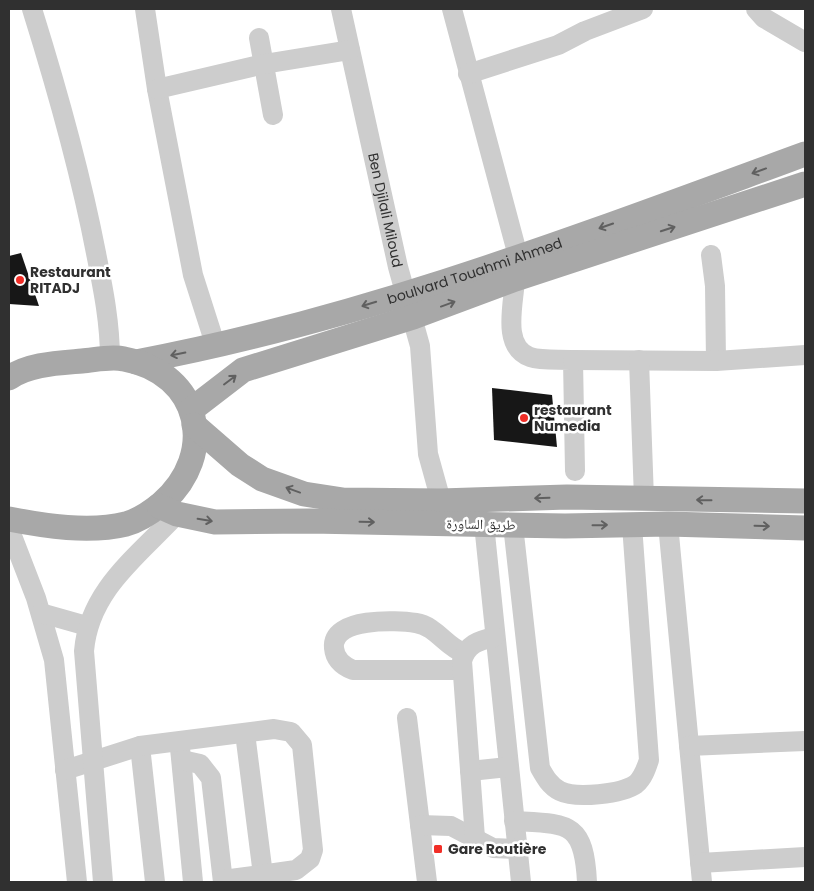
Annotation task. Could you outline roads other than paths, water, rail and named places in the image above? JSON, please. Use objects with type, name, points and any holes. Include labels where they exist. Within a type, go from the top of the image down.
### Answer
[{"type":"main road","name":"boulvard Touahmi Ahmed","points":[[193,418],[243,370],[413,317],[516,267],[805,154]]},
{"type":"main road","name":"boulvard Touahmi Ahmed","points":[[136,362],[216,347],[272,333],[406,293],[516,267],[805,184]]},
{"type":"main road","points":[[9,378],[39,367],[122,358],[136,362]]},
{"type":"main road","name":"طريق الساورة","points":[[136,362],[168,378],[178,389],[193,418],[240,465],[262,479],[304,494],[343,500],[441,501],[567,497],[805,502]]},
{"type":"main road","points":[[9,519],[65,526],[110,526],[127,524],[168,510],[172,495],[192,464],[193,418]]},
{"type":"main road","points":[[311,521],[319,496]]},
{"type":"main road","points":[[565,526],[567,497]]},
{"type":"main road","name":"طريق الساورة","points":[[168,510],[215,522],[311,521],[565,526],[668,524],[805,528]]},
{"type":"street","points":[[32,9],[53,75],[87,205],[110,327],[110,359]]},
{"type":"street","points":[[144,9],[157,89],[193,274],[216,347]]},
{"type":"street","name":"Ben Djilali Miloud","points":[[341,9],[406,293],[420,346],[428,454],[441,501]]},
{"type":"street","points":[[468,74],[558,45],[585,31],[643,9]]},
{"type":"street","points":[[756,9],[764,18],[805,42]]},
{"type":"street","points":[[456,10],[468,74],[516,267],[512,335],[516,348],[532,358],[573,360],[716,361],[805,355]]},
{"type":"street","points":[[259,38],[273,115]]},
{"type":"street","points":[[157,89],[264,64],[350,50]]},
{"type":"street","points":[[711,255],[715,286],[716,361]]},
{"type":"street","points":[[573,360],[576,471]]},
{"type":"street","points":[[639,360],[644,499]]},
{"type":"street","points":[[103,882],[84,651],[87,626],[103,592],[168,510]]},
{"type":"street","points":[[484,524],[494,637],[521,882]]},
{"type":"street","points":[[668,524],[701,873],[805,856]]},
{"type":"street","points":[[513,525],[540,768],[552,785],[570,794],[580,795],[626,789],[637,783],[645,773],[649,760],[632,525]]},
{"type":"street","points":[[9,528],[21,556],[54,660],[76,882]]},
{"type":"street","points":[[40,613],[87,626]]},
{"type":"street","points":[[475,838],[470,771],[456,659],[425,625],[399,622],[350,625],[336,637],[334,649],[340,662],[353,670],[456,659],[476,642],[494,637]]},
{"type":"street","points":[[407,718],[427,882]]},
{"type":"street","points":[[65,770],[140,746],[181,751],[245,733],[283,729],[298,737],[304,753],[313,850],[310,859],[296,870],[223,881],[211,778],[200,764],[181,751]]},
{"type":"street","points":[[245,733],[263,875]]},
{"type":"street","points":[[689,746],[805,741]]},
{"type":"street","points":[[140,746],[155,882]]},
{"type":"street","points":[[181,751],[193,882]]},
{"type":"street","points":[[470,771],[508,767]]},
{"type":"street","points":[[514,821],[555,823],[574,832],[585,851],[587,882]]},
{"type":"street","points":[[420,825],[451,826],[493,848],[517,849]]},
{"type":"place","name":"Restaurant RITADJ","points":[[20,280]]},
{"type":"place","name":"restaurant Numedia","points":[[524,418]]},
{"type":"place","name":"Gare Routière","points":[[438,849]]}]
